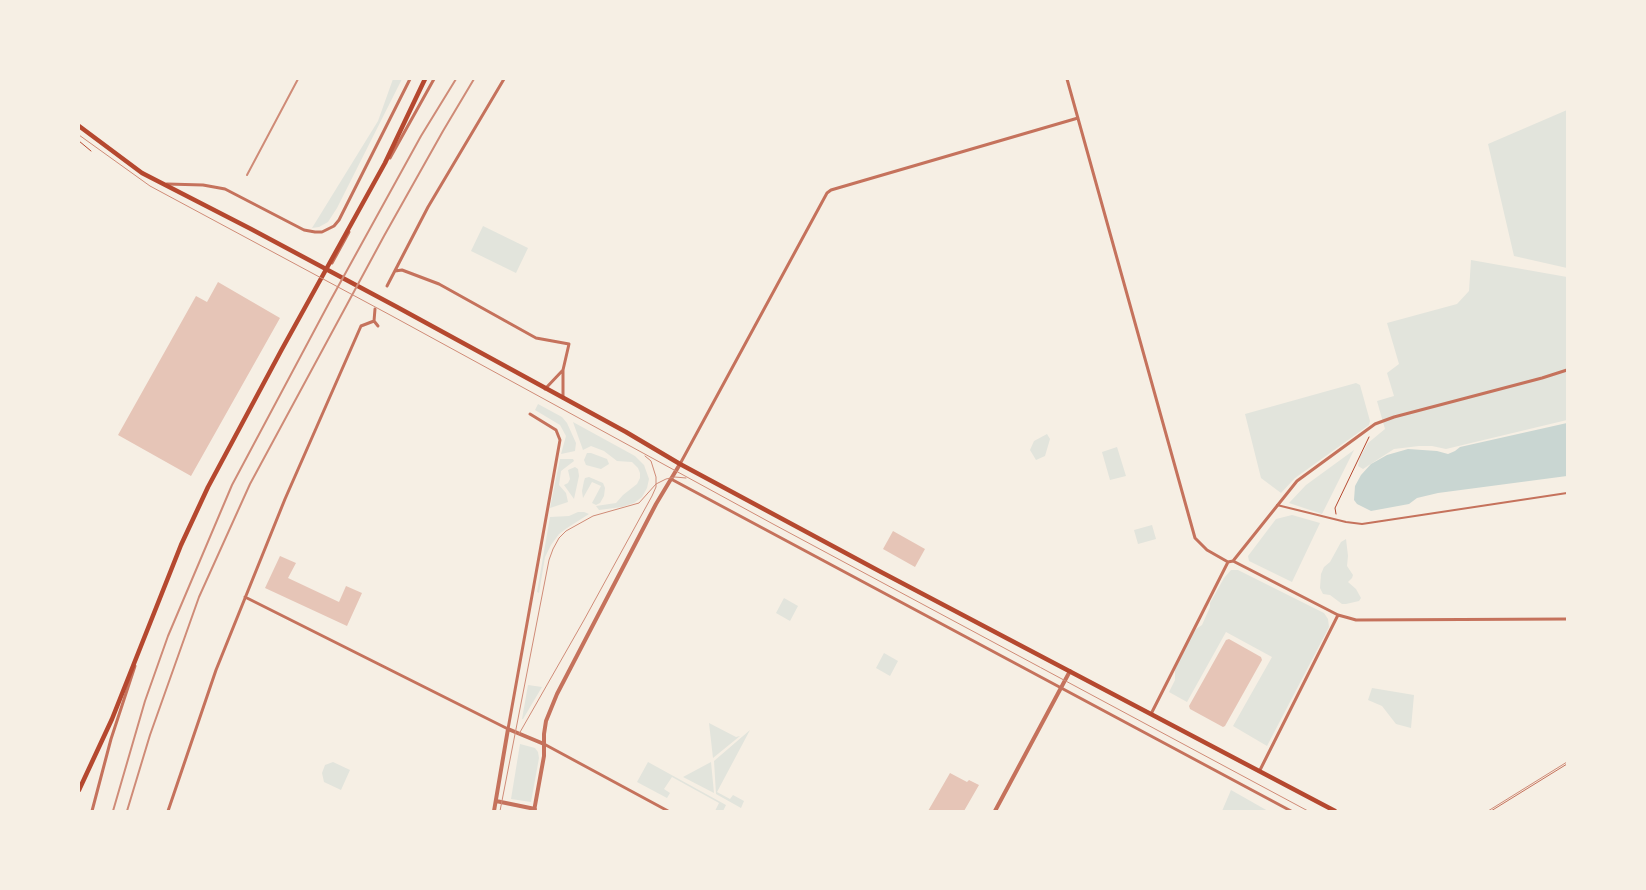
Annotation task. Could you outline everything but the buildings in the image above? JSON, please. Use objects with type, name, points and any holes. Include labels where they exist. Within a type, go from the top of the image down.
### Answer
[{"type":"main road","points":[[79,790],[112,719],[181,545],[208,487],[385,163],[425,79]]},
{"type":"main road","points":[[79,126],[142,173],[397,307],[626,432],[680,464],[881,572],[1335,811]]},
{"type":"street","points":[[164,184],[216,186],[236,193],[304,230],[322,232],[334,226],[339,220],[410,79]]},
{"type":"street","points":[[92,811],[114,731],[136,663],[152,620],[198,512],[276,361],[434,79]]},
{"type":"street","points":[[387,286],[428,207],[504,79]]},
{"type":"street","points":[[1067,79],[1195,538],[1207,550],[1228,562],[1233,561],[1338,615],[1356,620],[1567,619]]},
{"type":"street","points":[[496,801],[534,810],[544,756],[546,721],[557,694],[656,504],[680,464],[827,193],[831,190],[1078,118]]},
{"type":"street","points":[[395,271],[402,270],[439,284],[536,338],[569,344],[563,370],[563,398]]},
{"type":"street","points":[[375,309],[374,321],[378,326]]},
{"type":"street","points":[[168,811],[216,670],[285,499],[361,326],[374,321]]},
{"type":"street","points":[[545,389],[563,370]]},
{"type":"street","points":[[1233,561],[1297,482],[1375,424],[1394,417],[1567,370]]},
{"type":"street","points":[[494,811],[559,436],[556,430],[530,414]]},
{"type":"street","points":[[671,479],[1291,811]]},
{"type":"street","points":[[1277,505],[1346,522],[1362,524],[1567,493]]},
{"type":"street","points":[[1151,714],[1228,562]]},
{"type":"street","points":[[245,597],[508,729],[544,744],[668,811]]},
{"type":"street","points":[[1260,770],[1338,615]]},
{"type":"street","points":[[995,811],[1070,671]]},
{"type":"lane","points":[[1491,811],[1567,764]]},
{"type":"path","points":[[79,141],[91,151]]},
{"type":"path","points":[[1338,517],[1335,513],[1335,508],[1369,437]]},
{"type":"shaded area","points":[[393,79],[402,79],[337,208],[328,222],[319,227],[312,228],[378,121]]},
{"type":"shaded area","points":[[1567,110],[1567,268],[1514,256],[1488,144]]},
{"type":"shaded area","points":[[483,226],[528,248],[516,273],[471,251]]},
{"type":"shaded area","points":[[1471,260],[1567,277],[1567,420],[1446,449],[1419,446],[1394,449],[1363,469],[1358,466],[1360,457],[1368,443],[1385,429],[1377,401],[1394,396],[1387,373],[1399,364],[1387,323],[1457,304],[1469,291]]},
{"type":"shaded area","points":[[1356,383],[1360,385],[1370,421],[1369,425],[1295,478],[1281,493],[1261,478],[1245,414]]},
{"type":"shaded area","points":[[538,404],[562,417],[567,423],[576,443],[575,451],[561,454],[566,436],[560,425],[535,410]]},
{"type":"shaded area","points":[[573,422],[635,456],[644,465],[649,479],[642,497],[634,503],[622,507],[599,510],[596,506],[616,503],[637,484],[640,473],[632,462],[617,461],[604,451],[591,446],[583,450]]},
{"type":"shaded area","points":[[1567,423],[1567,476],[1438,493],[1417,498],[1409,504],[1371,511],[1357,504],[1354,500],[1355,486],[1361,475],[1371,464],[1387,455],[1408,449],[1437,451],[1448,454],[1460,447]]},
{"type":"shaded area","points":[[1047,434],[1050,439],[1045,456],[1036,460],[1030,450],[1034,441]]},
{"type":"shaded area","points":[[1117,447],[1126,476],[1110,480],[1102,452]]},
{"type":"shaded area","points":[[1354,450],[1322,514],[1289,503],[1306,485]]},
{"type":"shaded area","points":[[587,453],[607,459],[609,464],[601,469],[586,465],[584,460]]},
{"type":"shaded area","points":[[560,459],[573,459],[574,461],[561,471],[559,485],[566,493],[568,502],[550,508]]},
{"type":"shaded area","points":[[575,467],[578,469],[579,476],[574,499],[564,485],[570,479],[568,470]]},
{"type":"shaded area","points":[[589,477],[603,483],[605,488],[604,496],[600,503],[596,505],[592,503],[601,486],[592,482],[583,498],[584,481],[585,478]]},
{"type":"shaded area","points":[[578,512],[589,514],[559,534],[551,545],[545,557],[539,593],[537,592],[550,517],[569,516]]},
{"type":"shaded area","points":[[1292,515],[1320,523],[1292,582],[1249,561],[1248,556],[1276,519]]},
{"type":"shaded area","points":[[1152,525],[1156,539],[1138,544],[1134,530]]},
{"type":"shaded area","points":[[1346,539],[1347,566],[1353,575],[1348,582],[1356,589],[1361,598],[1359,601],[1342,604],[1330,595],[1323,594],[1320,588],[1321,574],[1324,567],[1330,562],[1341,542]]},
{"type":"shaded area","points":[[1231,570],[1238,570],[1324,613],[1328,619],[1329,627],[1267,746],[1233,726],[1272,657],[1226,632],[1187,702],[1169,692],[1175,680],[1175,670],[1192,635],[1202,625],[1210,603],[1224,578]]},
{"type":"shaded area","points":[[784,598],[798,606],[790,621],[776,613]]},
{"type":"shaded area","points":[[884,653],[898,661],[890,676],[876,668]]},
{"type":"shaded area","points":[[528,685],[542,687],[522,719]]},
{"type":"shaded area","points":[[1372,688],[1414,695],[1411,728],[1396,724],[1382,706],[1368,700]]},
{"type":"shaded area","points":[[709,723],[736,737],[740,736],[713,758]]},
{"type":"shaded area","points":[[750,730],[717,792],[730,799],[733,795],[744,801],[741,808],[716,794],[714,761]]},
{"type":"shaded area","points":[[520,744],[535,748],[538,752],[539,758],[531,802],[511,799]]},
{"type":"shaded area","points":[[333,762],[350,770],[341,790],[324,782],[322,773],[325,765]]},
{"type":"shaded area","points":[[648,762],[726,805],[723,811],[715,811],[719,803],[672,777],[664,789],[670,793],[667,798],[637,782]]},
{"type":"shaded area","points":[[711,762],[714,793],[683,777]]},
{"type":"shaded area","points":[[1231,790],[1268,811],[1222,811]]},
{"type":"tram line","points":[[79,135],[150,186],[773,524],[1308,811]]},
{"type":"tram line","points":[[519,734],[652,496],[656,487],[656,477],[651,461],[645,456]]},
{"type":"tram line","points":[[500,811],[549,560],[559,538],[566,531],[593,516],[639,503],[656,484],[666,479],[675,477],[686,478]]},
{"type":"tram line","points":[[1488,811],[1567,762]]},
{"type":"railway","points":[[247,175],[298,79]]},
{"type":"railway","points":[[113,811],[145,701],[168,636],[232,485],[421,136],[456,79]]},
{"type":"railway","points":[[127,811],[150,735],[199,597],[250,484],[384,236],[474,79]]}]
